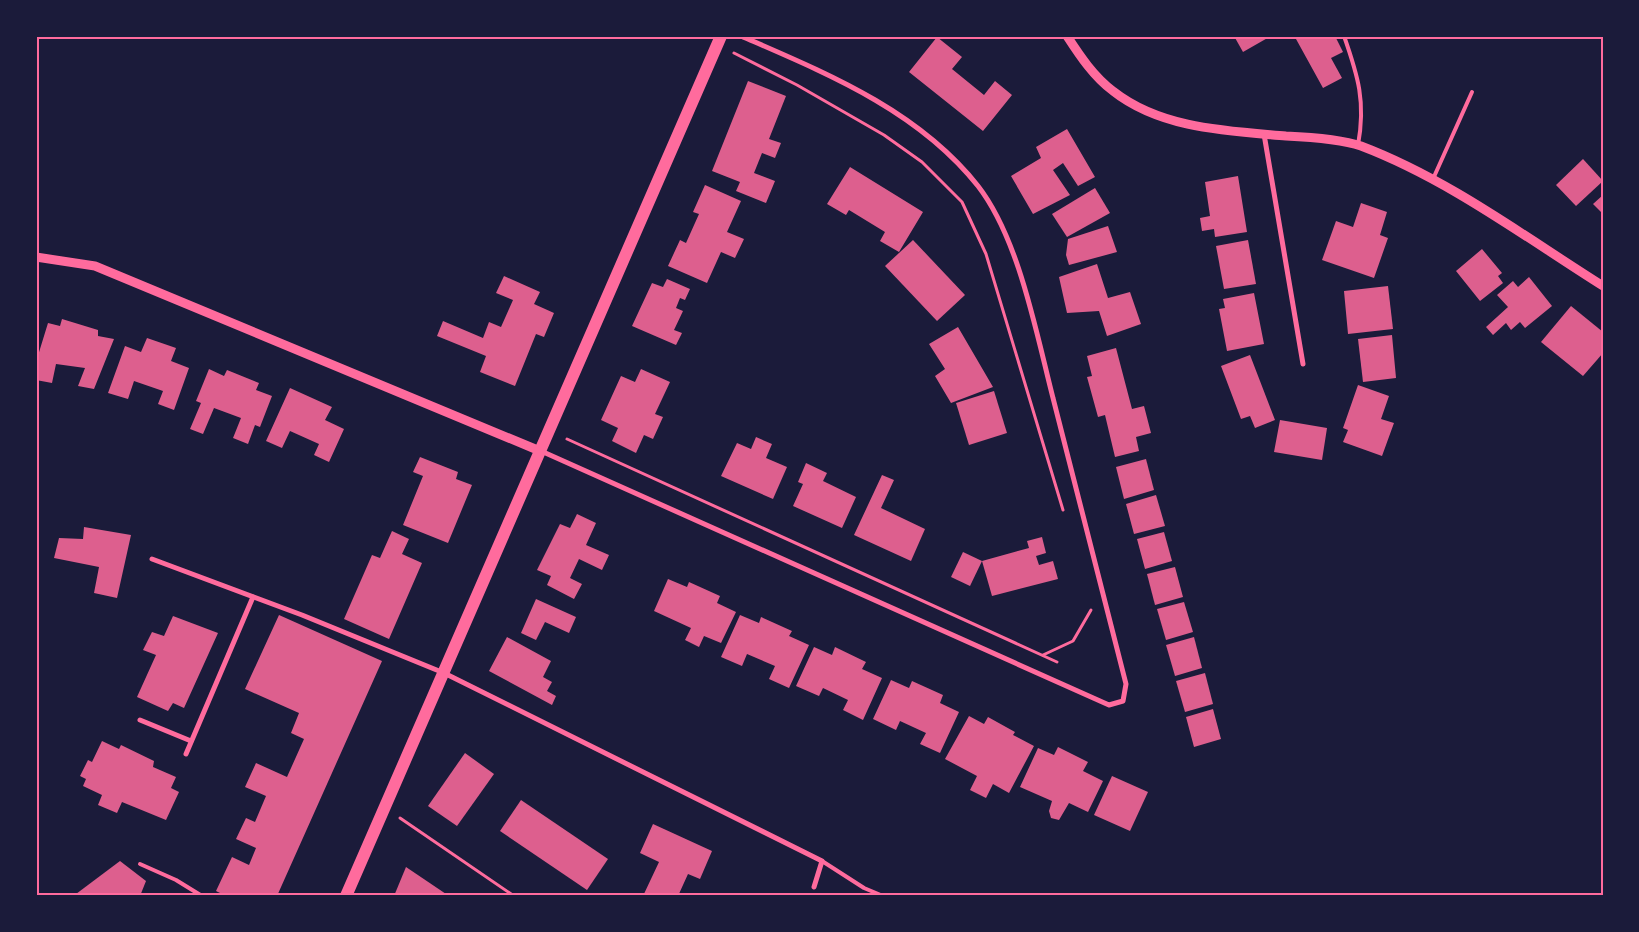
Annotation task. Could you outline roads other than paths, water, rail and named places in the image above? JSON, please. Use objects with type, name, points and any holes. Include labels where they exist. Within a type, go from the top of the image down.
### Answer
[{"type":"main road","points":[[346,896],[719,40]]},
{"type":"street","points":[[36,257],[95,266],[540,451],[1109,705],[1123,701],[1126,684],[1034,326],[1009,241],[994,210],[977,185],[944,150],[901,115],[828,73],[741,36]]},
{"type":"street","points":[[1067,36],[1092,71],[1113,91],[1135,105],[1168,118],[1199,127],[1358,145],[1433,179],[1603,286]]},
{"type":"street","points":[[1264,134],[1303,364]]},
{"type":"street","points":[[152,559],[444,672],[822,862],[814,887]]},
{"type":"street","points":[[186,754],[254,597]]},
{"type":"street","points":[[140,720],[191,741]]},
{"type":"lane","points":[[1344,36],[1359,81],[1362,126],[1358,145]]},
{"type":"lane","points":[[1433,179],[1472,92]]},
{"type":"lane","points":[[822,862],[864,888],[883,896]]},
{"type":"lane","points":[[140,864],[176,880],[202,896]]}]
